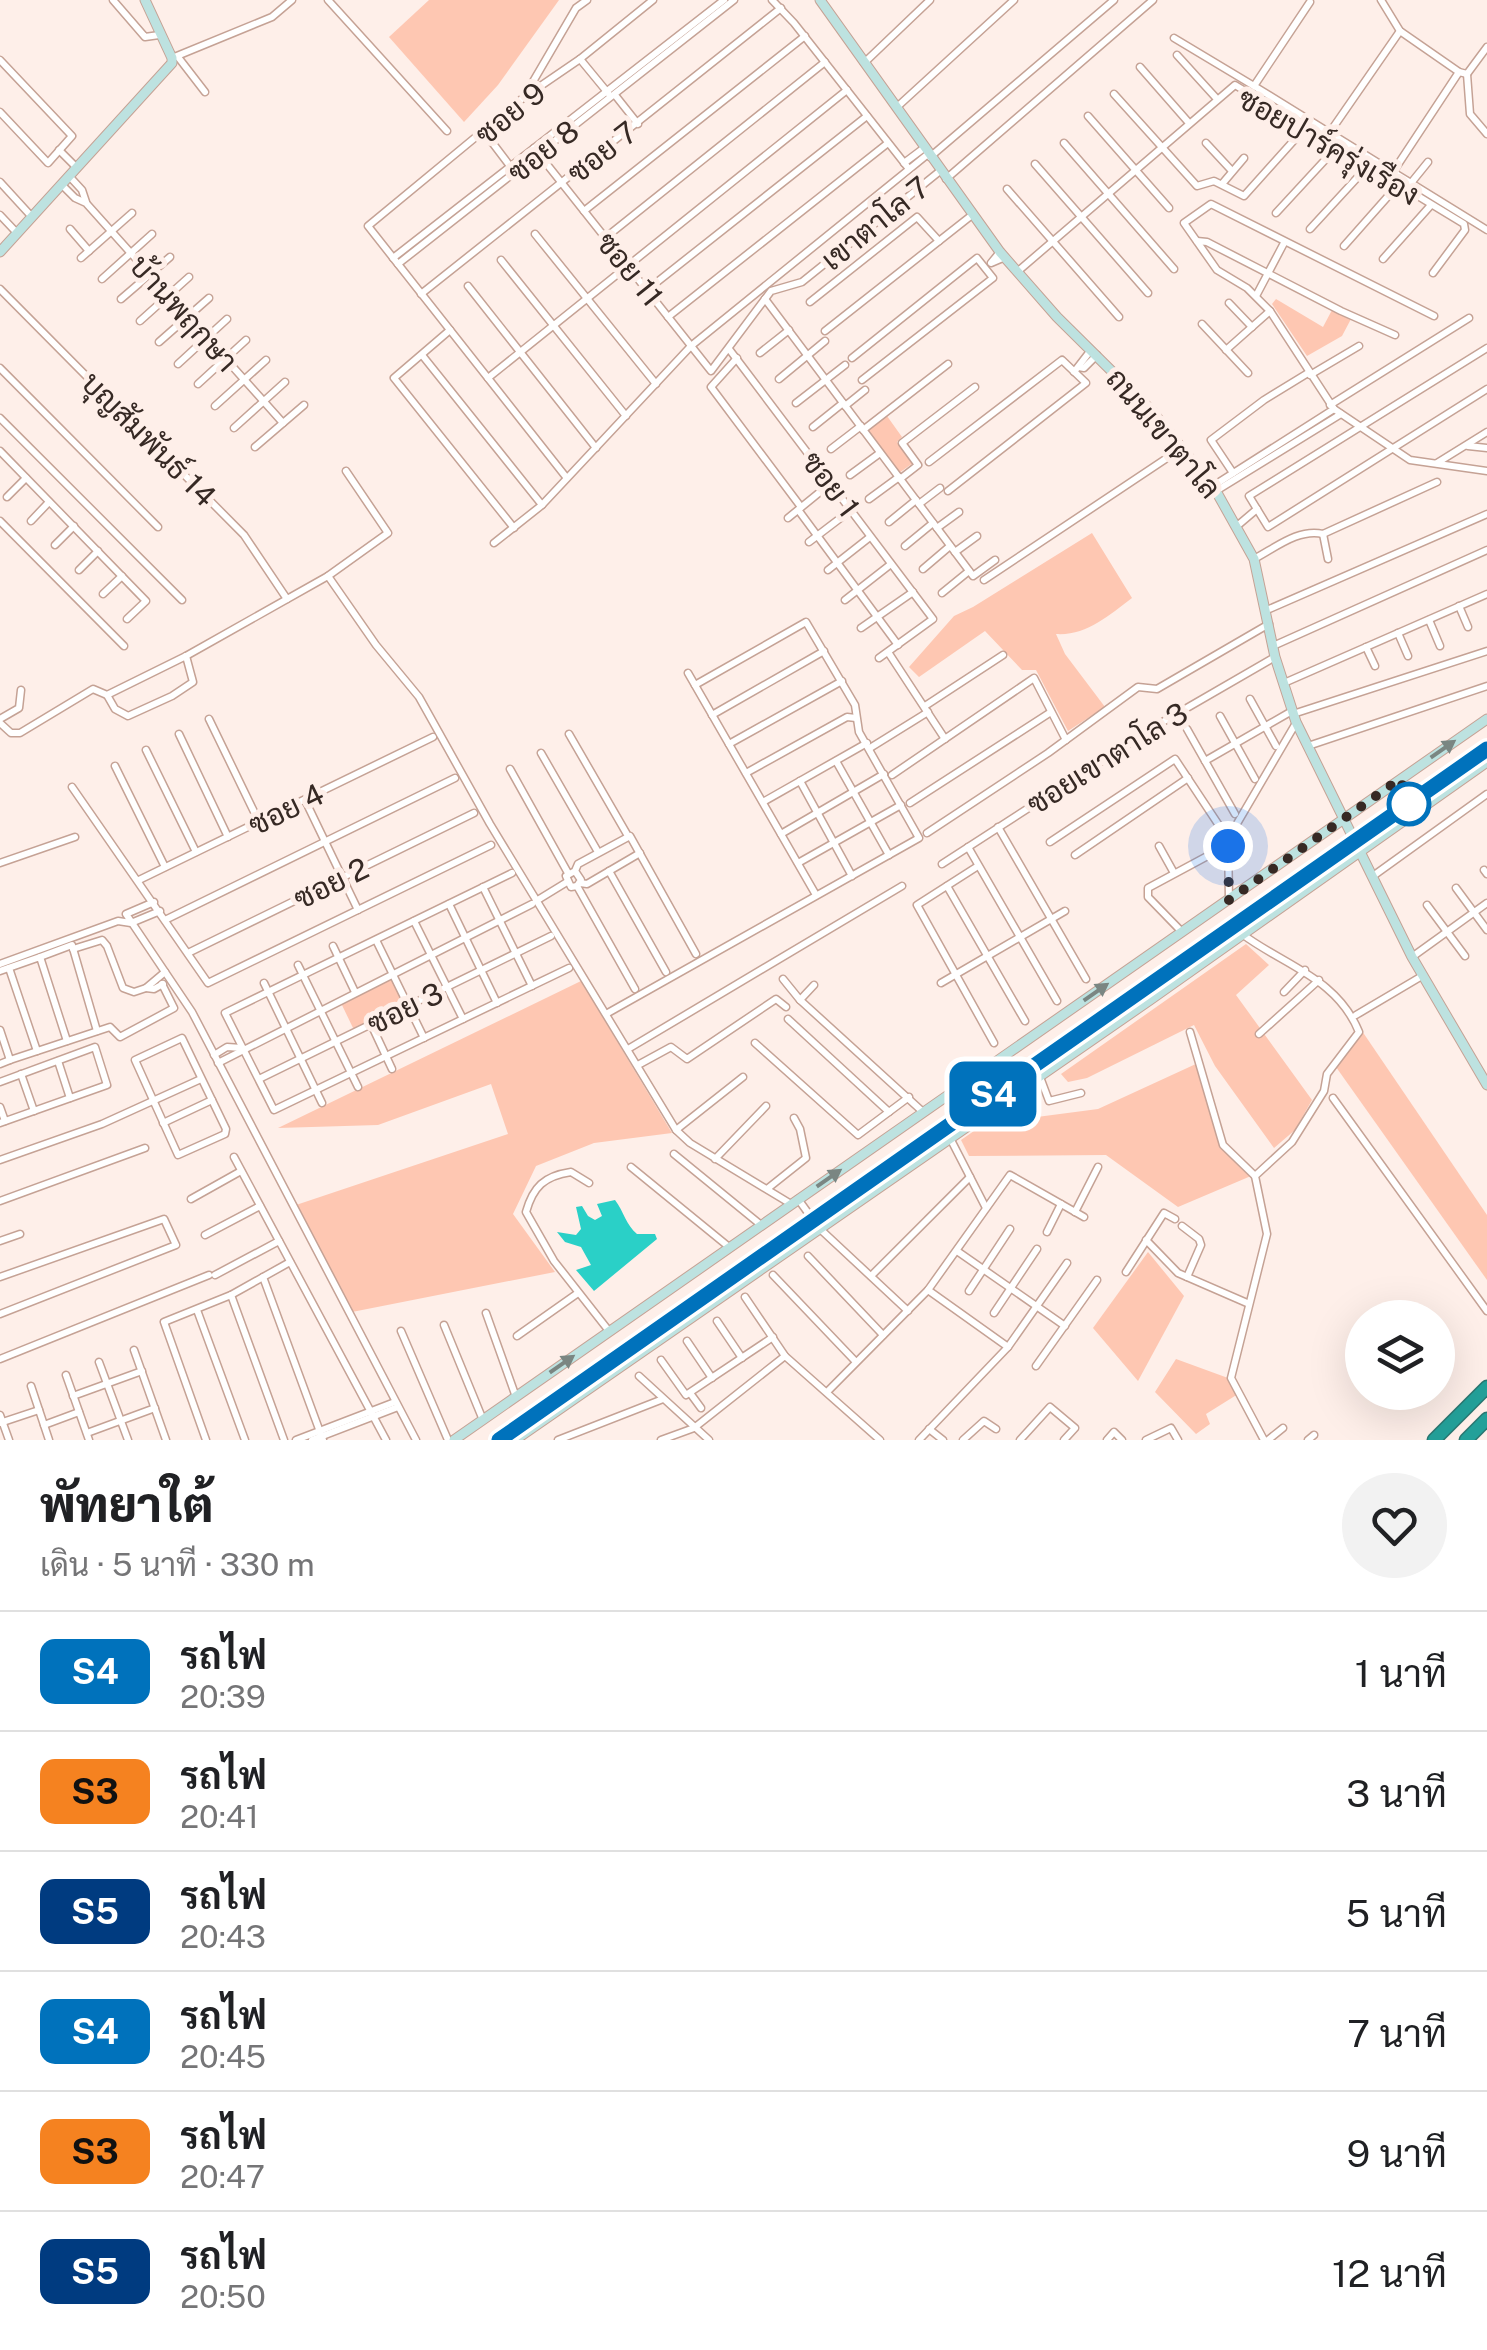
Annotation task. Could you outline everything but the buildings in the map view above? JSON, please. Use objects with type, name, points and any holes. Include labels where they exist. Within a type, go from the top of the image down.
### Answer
[{"type":"highway","points":[[1434,1440],[1487,1387]]},
{"type":"highway","points":[[1466,1440],[1487,1419]]},
{"type":"street","points":[[113,0],[144,36],[159,35]]},
{"type":"street","points":[[145,0],[159,35],[205,92]]},
{"type":"street","points":[[0,252],[175,57],[272,17],[292,0]]},
{"type":"street","points":[[328,0],[447,132]]},
{"type":"street","points":[[524,98],[576,8],[587,0]]},
{"type":"street","name":"ซอย 9","points":[[395,261],[368,226],[524,98],[580,60],[652,0]]},
{"type":"street","name":"ซอย 8","points":[[611,95],[724,0]]},
{"type":"street","name":"ซอย 8","points":[[395,261],[734,0]]},
{"type":"street","points":[[772,0],[907,166]]},
{"type":"street","points":[[864,64],[930,0]]},
{"type":"street","points":[[896,108],[1014,0]]},
{"type":"street","points":[[494,544],[542,505],[691,346],[1114,0]]},
{"type":"street","name":"เขาตาโล 7","points":[[728,351],[764,299],[784,285],[802,282],[943,175],[1153,0]]},
{"type":"street","points":[[1254,86],[1310,0]]},
{"type":"street","points":[[1381,0],[1400,30],[1463,73],[1470,114],[1487,134]]},
{"type":"street","name":"ถนนเขาตาโล","points":[[824,2],[864,64],[1002,254],[1183,447],[1214,488],[1254,559],[1282,684],[1294,716],[1412,957],[1487,1085]]},
{"type":"street","name":"ซอย 7","points":[[422,294],[781,8]]},
{"type":"street","points":[[1330,132],[1400,30]]},
{"type":"street","points":[[584,211],[804,36]]},
{"type":"street","points":[[1174,38],[1487,230]]},
{"type":"street","points":[[1393,172],[1463,73],[1487,47]]},
{"type":"street","points":[[1177,55],[1217,99]]},
{"type":"street","points":[[0,60],[72,136],[48,163],[0,112]]},
{"type":"street","points":[[580,60],[638,124]]},
{"type":"street","points":[[605,238],[825,62]]},
{"type":"street","points":[[1140,66],[1190,123]]},
{"type":"street","name":"ซอยปาร์ครุ่งเรือง","points":[[1017,272],[1234,84],[1464,224],[1465,230],[1434,274]]},
{"type":"street","points":[[488,378],[847,90]]},
{"type":"street","points":[[1114,94],[1196,186],[1210,180],[1244,196],[1305,128]]},
{"type":"street","points":[[646,290],[867,116]]},
{"type":"street","points":[[1088,116],[1168,208]]},
{"type":"street","points":[[484,133],[510,166]]},
{"type":"street","points":[[668,317],[888,143]]},
{"type":"street","points":[[1064,143],[1174,268]]},
{"type":"street","points":[[1206,143],[1232,171]]},
{"type":"street","points":[[1276,213],[1337,147]]},
{"type":"street","name":"บ้านพฤกษา","points":[[60,150],[86,203],[282,423]]},
{"type":"street","name":"ซอย 8","points":[[395,261],[510,166],[536,151]]},
{"type":"street","name":"ซอย 11","points":[[536,151],[691,346]]},
{"type":"street","points":[[1221,184],[1244,158]]},
{"type":"street","points":[[1411,183],[1428,162]]},
{"type":"street","points":[[1035,164],[1148,294]]},
{"type":"street","points":[[1310,229],[1368,166]]},
{"type":"street","points":[[0,182],[32,218]]},
{"type":"street","points":[[1344,246],[1398,185]]},
{"type":"street","points":[[1007,189],[1119,317]]},
{"type":"street","points":[[1434,316],[1212,204],[1184,223],[1217,270],[1256,296],[1270,311],[1335,410],[1410,460],[1487,472]]},
{"type":"street","points":[[1383,259],[1432,205]]},
{"type":"street","points":[[81,258],[132,213]]},
{"type":"street","points":[[825,331],[972,214]]},
{"type":"street","points":[[0,215],[18,234]]},
{"type":"street","points":[[810,302],[917,217],[939,241]]},
{"type":"street","points":[[70,229],[89,251]]},
{"type":"street","points":[[102,279],[152,234]]},
{"type":"street","points":[[535,234],[656,384]]},
{"type":"street","points":[[1196,241],[1208,242],[1395,335]]},
{"type":"street","points":[[1256,296],[1284,243]]},
{"type":"street","points":[[988,266],[1002,254]]},
{"type":"street","points":[[121,299],[170,257]]},
{"type":"street","points":[[796,403],[977,258],[988,266],[993,278],[862,380]]},
{"type":"street","points":[[501,260],[626,416]]},
{"type":"street","points":[[395,261],[566,477]]},
{"type":"street","points":[[140,321],[189,278]]},
{"type":"street","points":[[468,286],[596,448]]},
{"type":"street","name":"บุญสัมพันธ์ 14","points":[[0,289],[244,535],[287,599]]},
{"type":"street","points":[[159,342],[209,298]]},
{"type":"street","points":[[764,299],[973,576],[995,560]]},
{"type":"street","points":[[1229,303],[1252,327]]},
{"type":"street","points":[[1226,350],[1270,311]]},
{"type":"street","points":[[1214,488],[1469,318]]},
{"type":"street","points":[[178,364],[227,319]]},
{"type":"street","points":[[1202,324],[1248,373]]},
{"type":"street","points":[[450,330],[394,378],[514,528]]},
{"type":"street","points":[[760,352],[788,330]]},
{"type":"street","points":[[198,384],[246,340]]},
{"type":"street","points":[[779,378],[826,341]]},
{"type":"street","points":[[691,346],[711,371],[728,351]]},
{"type":"street","points":[[1233,473],[1211,440],[1264,400],[1359,346]]},
{"type":"street","points":[[1487,348],[1249,496],[1268,526],[1487,389]]},
{"type":"street","name":"ซอย 1","points":[[728,351],[933,619],[898,645]]},
{"type":"street","points":[[1077,370],[1078,363],[1095,351]]},
{"type":"street","points":[[422,355],[542,505]]},
{"type":"street","points":[[215,406],[266,360]]},
{"type":"street","points":[[735,360],[710,387],[898,645],[880,658]]},
{"type":"street","points":[[888,522],[944,490],[1086,383],[1077,370],[1062,360],[929,462]]},
{"type":"street","points":[[831,449],[948,364]]},
{"type":"street","points":[[0,368],[158,527]]},
{"type":"street","points":[[234,428],[285,382]]},
{"type":"street","points":[[869,499],[918,464],[902,443],[975,386]]},
{"type":"street","points":[[813,427],[866,390]]},
{"type":"street","points":[[255,447],[304,404]]},
{"type":"street","points":[[1214,488],[1335,410]]},
{"type":"street","points":[[0,418],[182,600]]},
{"type":"street","points":[[1434,465],[1487,432]]},
{"type":"street","points":[[1466,446],[1487,448]]},
{"type":"street","points":[[984,580],[1183,447]]},
{"type":"street","points":[[850,475],[880,452]]},
{"type":"street","points":[[1,454],[146,601],[127,619]]},
{"type":"street","points":[[106,694],[186,656],[328,576],[388,533],[346,472]]},
{"type":"street","points":[[7,497],[26,478]]},
{"type":"street","points":[[1254,559],[1311,531],[1323,534],[1436,482]]},
{"type":"street","points":[[788,518],[830,483]]},
{"type":"street","points":[[30,521],[49,502]]},
{"type":"street","points":[[1235,523],[1257,509]]},
{"type":"street","points":[[809,542],[851,510]]},
{"type":"street","points":[[905,546],[959,512]]},
{"type":"street","points":[[1267,610],[1487,514]]},
{"type":"street","points":[[0,522],[124,646]]},
{"type":"street","points":[[55,545],[74,526]]},
{"type":"street","points":[[1323,534],[1328,559]]},
{"type":"street","points":[[828,570],[871,536]]},
{"type":"street","points":[[923,569],[977,536]]},
{"type":"street","name":"ซอยเขาตาโล 3","points":[[942,864],[1274,651],[1487,550]]},
{"type":"street","points":[[79,570],[98,551]]},
{"type":"street","points":[[844,600],[891,564]]},
{"type":"street","points":[[942,593],[970,571]]},
{"type":"street","points":[[103,594],[122,576]]},
{"type":"street","points":[[328,576],[418,697],[534,902],[676,1130],[714,1159],[794,1202],[908,1310]]},
{"type":"street","points":[[861,628],[913,592]]},
{"type":"street","points":[[1282,684],[1487,594]]},
{"type":"street","points":[[1459,606],[1468,628]]},
{"type":"street","points":[[1428,620],[1440,646]]},
{"type":"street","points":[[606,1014],[919,838],[906,804],[868,746],[855,705],[806,622],[695,684]]},
{"type":"street","points":[[928,833],[1138,687],[1157,689],[1269,624]]},
{"type":"street","points":[[1398,633],[1408,656]]},
{"type":"street","points":[[1366,647],[1375,666]]},
{"type":"street","points":[[712,715],[824,651]]},
{"type":"street","points":[[1205,761],[1266,726],[1487,651]]},
{"type":"street","points":[[888,652],[945,738]]},
{"type":"street","points":[[763,802],[868,746],[1003,655]]},
{"type":"street","points":[[21,690],[19,708],[0,721],[11,733],[30,728],[94,689],[106,694],[115,709],[128,716],[193,682],[186,656]]},
{"type":"street","points":[[688,673],[816,895]]},
{"type":"street","points":[[781,834],[888,774],[1034,678],[1066,740]]},
{"type":"street","points":[[729,744],[842,681]]},
{"type":"street","points":[[1308,746],[1487,686]]},
{"type":"street","points":[[1250,699],[1276,746]]},
{"type":"street","points":[[798,862],[906,804],[1052,712]]},
{"type":"street","points":[[1220,716],[1256,778]]},
{"type":"street","points":[[1229,900],[1228,842],[1294,716]]},
{"type":"street","points":[[746,774],[847,717],[856,718]]},
{"type":"street","points":[[209,719],[260,822]]},
{"type":"street","points":[[401,1331],[451,1440],[1487,720]]},
{"type":"street","points":[[1187,730],[1235,814]]},
{"type":"street","points":[[179,734],[228,837]]},
{"type":"street","points":[[570,734],[628,836],[634,839],[696,954]]},
{"type":"street","name":"ซอย 4","points":[[139,880],[433,737]]},
{"type":"street","points":[[146,750],[196,852]]},
{"type":"street","points":[[540,753],[598,852]]},
{"type":"street","points":[[1050,842],[1176,759],[1228,842]]},
{"type":"street","points":[[836,761],[889,855]]},
{"type":"street","points":[[515,1440],[1487,762]]},
{"type":"street","points":[[115,766],[165,867]]},
{"type":"street","points":[[510,770],[572,872],[581,876],[578,884],[635,989]]},
{"type":"street","points":[[166,920],[455,778]]},
{"type":"street","points":[[1075,855],[1188,778]]},
{"type":"street","points":[[800,781],[852,876]]},
{"type":"street","points":[[72,788],[208,982],[491,845]]},
{"type":"street","points":[[1372,876],[1487,794]]},
{"type":"street","points":[[305,800],[358,910]]},
{"type":"street","name":"ซอย 2","points":[[188,953],[474,813]]},
{"type":"street","points":[[998,827],[1086,979]]},
{"type":"street","points":[[216,1058],[534,902],[566,882],[578,864],[628,836]]},
{"type":"street","points":[[0,862],[75,838]]},
{"type":"street","points":[[1182,932],[1147,892],[1228,842]]},
{"type":"street","points":[[1159,846],[1174,872]]},
{"type":"street","points":[[968,847],[1057,1002]]},
{"type":"street","points":[[566,882],[587,884],[640,853]]},
{"type":"street","points":[[978,866],[917,905],[994,1043]]},
{"type":"street","points":[[610,871],[666,972]]},
{"type":"street","points":[[512,873],[225,1013],[274,1110],[568,968]]},
{"type":"street","points":[[628,1048],[902,886]]},
{"type":"street","points":[[947,886],[1025,1021]]},
{"type":"street","points":[[483,887],[532,986]]},
{"type":"street","points":[[1456,888],[1487,930]]},
{"type":"street","points":[[154,902],[126,914],[192,1012],[416,1440]]},
{"type":"street","points":[[449,904],[497,1002]]},
{"type":"street","points":[[1412,957],[1487,904]]},
{"type":"street","points":[[1427,906],[1465,956]]},
{"type":"street","points":[[0,964],[118,920],[131,923],[160,911]]},
{"type":"street","points":[[941,983],[1065,911]]},
{"type":"street","points":[[414,921],[462,1019]]},
{"type":"street","points":[[1242,934],[1272,956],[1290,961],[1319,980],[1359,1032],[1328,1074],[1324,1091],[1292,1142],[1254,1176]]},
{"type":"street","name":"ซอย 3","points":[[258,1079],[552,936]]},
{"type":"street","points":[[73,949],[102,940],[108,946],[123,988],[131,992],[162,984],[168,976]]},
{"type":"street","points":[[376,940],[424,1038]]},
{"type":"street","points":[[0,972],[72,944],[97,1031]]},
{"type":"street","points":[[333,946],[355,992]]},
{"type":"street","points":[[40,957],[67,1041]]},
{"type":"street","points":[[298,965],[358,1087]]},
{"type":"street","points":[[9,968],[37,1051]]},
{"type":"street","points":[[1284,992],[1306,970]]},
{"type":"street","points":[[146,988],[168,976]]},
{"type":"street","points":[[1356,1015],[1422,976]]},
{"type":"street","points":[[783,979],[800,1000],[923,1112]]},
{"type":"street","points":[[1259,1034],[1319,980]]},
{"type":"street","points":[[264,983],[322,1103]]},
{"type":"street","points":[[0,1064],[110,1027],[120,1037],[174,1008],[162,984]]},
{"type":"street","points":[[800,1000],[814,985]]},
{"type":"street","points":[[638,1066],[671,1047],[688,1059],[776,999],[786,1007]]},
{"type":"street","points":[[788,1019],[889,1112]]},
{"type":"street","points":[[370,1024],[392,1069]]},
{"type":"street","points":[[0,1030],[10,1060]]},
{"type":"street","points":[[1190,1032],[1223,1144],[1254,1176],[1266,1234],[1230,1378],[1266,1440],[1283,1428]]},
{"type":"street","points":[[182,1038],[202,1079],[225,1134],[178,1154],[135,1060],[182,1038]]},
{"type":"street","points":[[755,1043],[858,1135],[909,1097]]},
{"type":"street","points":[[0,1082],[95,1047],[107,1084],[3,1122],[0,1107]]},
{"type":"street","points":[[58,1061],[70,1098]]},
{"type":"street","points":[[1477,1069],[1487,1062]]},
{"type":"street","points":[[21,1074],[34,1110]]},
{"type":"street","points":[[676,1130],[743,1077]]},
{"type":"street","points":[[1040,1077],[1049,1100],[1081,1094]]},
{"type":"street","points":[[0,1160],[154,1102],[202,1079]]},
{"type":"street","points":[[1333,1098],[1487,1311]]},
{"type":"street","points":[[163,1123],[212,1100]]},
{"type":"street","points":[[714,1159],[766,1106]]},
{"type":"street","points":[[767,1189],[806,1158],[794,1118]]},
{"type":"street","points":[[950,1138],[986,1208]]},
{"type":"street","points":[[0,1201],[144,1148]]},
{"type":"street","points":[[674,1154],[762,1225]]},
{"type":"street","points":[[234,1157],[386,1440]]},
{"type":"street","points":[[632,1167],[729,1247]]},
{"type":"street","points":[[1074,1212],[1098,1167]]},
{"type":"street","points":[[191,1198],[241,1171]]},
{"type":"street","points":[[589,1183],[570,1172],[554,1174],[535,1188],[526,1212],[532,1227],[608,1331]]},
{"type":"street","points":[[827,1392],[928,1290],[1010,1175],[1084,1218]]},
{"type":"street","points":[[871,1276],[970,1177]]},
{"type":"street","points":[[1047,1232],[1061,1204]]},
{"type":"street","points":[[206,1234],[260,1206]]},
{"type":"street","points":[[1126,1272],[1166,1212],[1175,1219]]},
{"type":"street","points":[[0,1276],[164,1219],[176,1245],[0,1314]]},
{"type":"street","points":[[1182,1226],[1201,1244],[1187,1277]]},
{"type":"street","points":[[969,1290],[1010,1228]]},
{"type":"street","points":[[0,1241],[20,1234]]},
{"type":"street","points":[[1146,1240],[1178,1273],[1247,1302]]},
{"type":"street","points":[[0,1359],[212,1275],[278,1241]]},
{"type":"street","points":[[994,1313],[1037,1249]]},
{"type":"street","points":[[956,1251],[1065,1326]]},
{"type":"street","points":[[808,1256],[884,1335]]},
{"type":"street","points":[[206,1440],[164,1322],[231,1295],[290,1262]]},
{"type":"street","points":[[919,1440],[1008,1347],[1067,1263]]},
{"type":"street","points":[[772,1275],[856,1362]]},
{"type":"street","points":[[263,1277],[321,1436]]},
{"type":"street","points":[[1036,1366],[1097,1280]]},
{"type":"street","points":[[928,1290],[1008,1347]]},
{"type":"street","points":[[516,1336],[578,1293]]},
{"type":"street","points":[[231,1295],[284,1440]]},
{"type":"street","points":[[745,1297],[785,1356],[880,1440]]},
{"type":"street","points":[[196,1310],[245,1440]]},
{"type":"street","points":[[486,1314],[516,1397]]},
{"type":"street","points":[[716,1322],[742,1358]]},
{"type":"street","points":[[444,1324],[483,1420]]},
{"type":"street","points":[[662,1360],[686,1396],[773,1337]]},
{"type":"street","points":[[687,1342],[712,1378]]},
{"type":"street","points":[[134,1350],[166,1440]]},
{"type":"street","points":[[661,1440],[694,1428],[785,1356]]},
{"type":"street","points":[[99,1362],[128,1440]]},
{"type":"street","points":[[73,1396],[142,1371]]},
{"type":"street","points":[[66,1375],[88,1437],[155,1408]]},
{"type":"street","points":[[639,1376],[708,1440]]},
{"type":"street","points":[[31,1386],[49,1440]]},
{"type":"street","points":[[690,1394],[701,1408]]},
{"type":"street","points":[[558,1440],[663,1399]]},
{"type":"street","points":[[312,1440],[397,1404]]},
{"type":"street","points":[[1020,1440],[1050,1407],[1075,1428],[1064,1440]]},
{"type":"street","points":[[9,1440],[1,1420],[39,1410]]},
{"type":"street","points":[[44,1425],[79,1412]]},
{"type":"street","points":[[963,1440],[984,1421],[996,1430]]},
{"type":"street","points":[[1146,1440],[1171,1428],[1178,1440]]},
{"type":"street","points":[[929,1429],[943,1440]]},
{"type":"street","points":[[1107,1440],[1114,1432],[1122,1440]]},
{"type":"street","points":[[296,1440],[321,1436]]},
{"type":"shaded area","points":[[429,0],[559,0],[498,85],[464,122],[389,37]]},
{"type":"shaded area","points":[[1276,299],[1323,327],[1332,310],[1351,319],[1342,336],[1307,356],[1272,304]]},
{"type":"shaded area","points":[[887,416],[902,437],[897,442],[913,463],[899,473],[868,430]]},
{"type":"shaded area","points":[[1092,533],[1132,598],[1087,628],[1056,634],[1065,654],[1105,707],[1068,731],[1036,670],[1022,670],[985,631],[919,677],[909,667],[954,616]]},
{"type":"shaded area","points":[[1246,944],[1269,965],[1236,995],[1312,1100],[1295,1130],[1274,1148],[1215,1066],[1194,1025],[1087,1078],[1068,1082],[1061,1074]]},
{"type":"shaded area","points":[[391,979],[405,1006],[354,1030],[341,1003]]},
{"type":"shaded area","points":[[581,981],[672,1133],[594,1143],[536,1166],[513,1214],[555,1272],[352,1312],[296,1205],[508,1134],[491,1084],[378,1125],[278,1128]]},
{"type":"shaded area","points":[[1362,1031],[1487,1215],[1487,1280],[1336,1067]]},
{"type":"shaded area","points":[[1198,1063],[1220,1148],[1251,1176],[1178,1207],[1106,1155],[969,1156],[961,1140],[984,1124],[1098,1109]]},
{"type":"shaded area","points":[[1148,1252],[1184,1296],[1138,1381],[1093,1328]]},
{"type":"shaded area","points":[[1176,1359],[1228,1378],[1238,1394],[1206,1414],[1210,1424],[1196,1434],[1155,1392]]},
{"type":"water","points":[[615,1200],[637,1234],[655,1234],[657,1239],[594,1291],[576,1270],[591,1265],[581,1247],[565,1242],[557,1232],[576,1235],[581,1229],[576,1207],[582,1206],[595,1220],[602,1216],[597,1204]]},
{"type":"railway","points":[[499,1440],[1487,749]]},
{"type":"train","name":"S4","points":[[499,1440],[1487,749]]},
{"type":"route","points":[[1228,846],[1229,900],[1400,779],[1409,804]]}]
